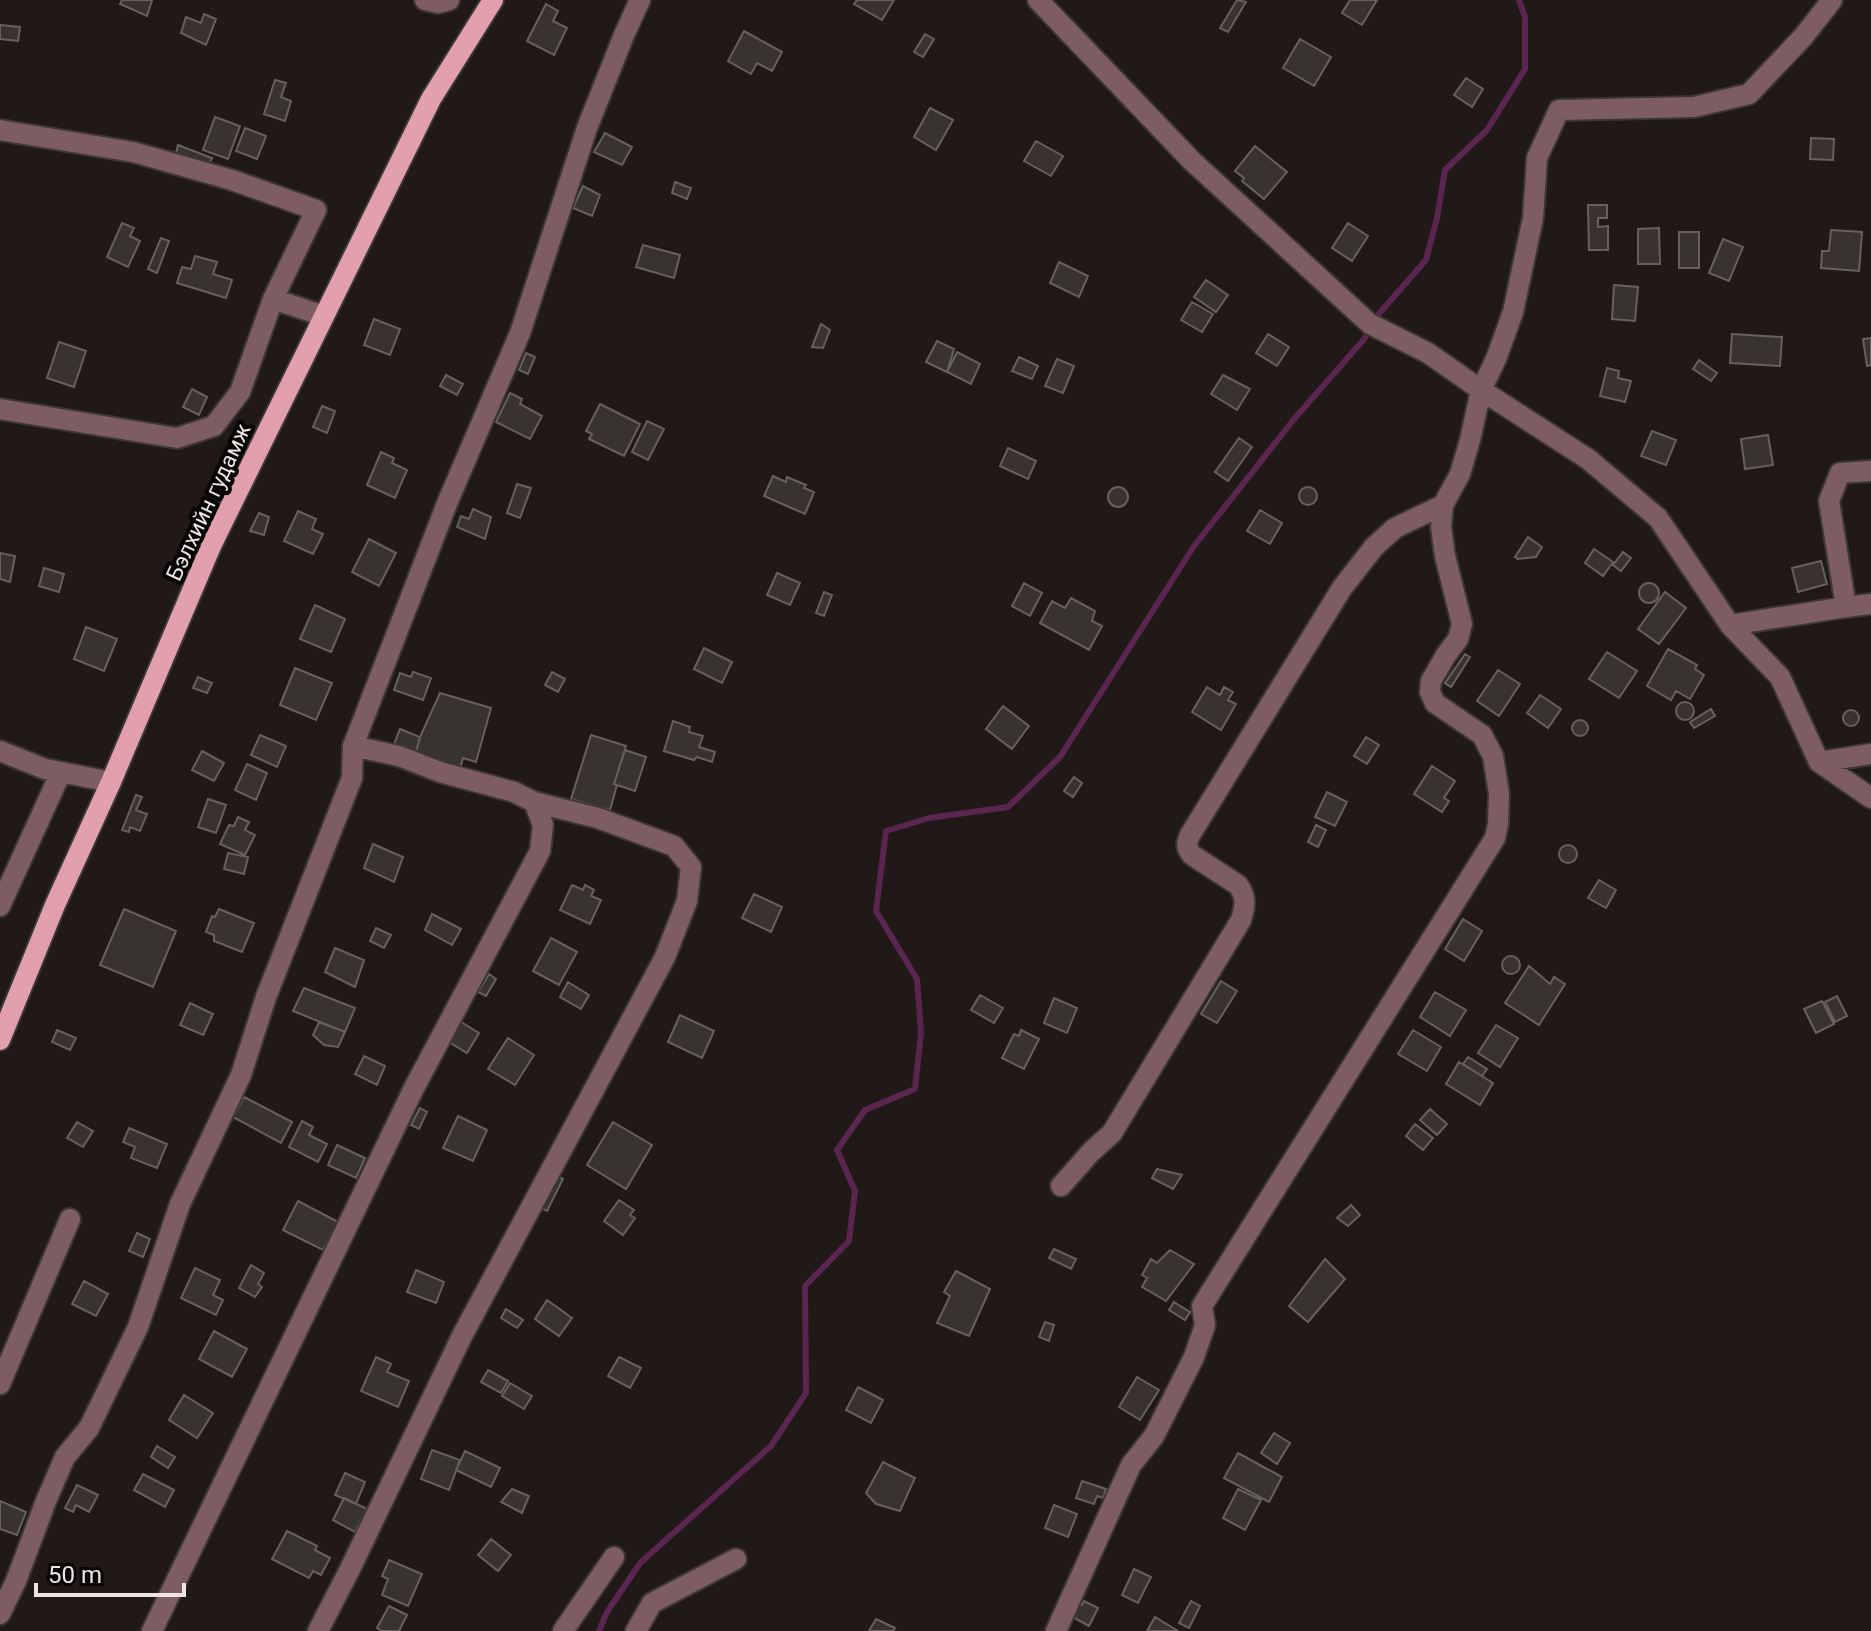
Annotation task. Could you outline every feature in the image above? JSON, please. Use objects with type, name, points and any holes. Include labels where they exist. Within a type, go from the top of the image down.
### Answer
[{"type":"main road","name":"Бэлхийн гудамж","points":[[0,1040],[55,905],[211,546],[431,99],[493,0]]},
{"type":"street","points":[[425,0],[438,3],[449,0]]},
{"type":"street","points":[[0,1614],[65,1457],[89,1428],[138,1327],[180,1204],[241,1075],[290,932],[352,778],[353,746],[448,501],[520,333],[587,128],[640,0]]},
{"type":"street","points":[[1038,0],[1192,161],[1370,324],[1428,353],[1588,459],[1658,518],[1730,625],[1780,677],[1819,762],[1871,798]]},
{"type":"street","points":[[1056,1631],[1131,1465],[1154,1436],[1194,1357],[1205,1325],[1202,1306],[1495,838],[1499,794],[1493,756],[1482,735],[1435,703],[1430,692],[1431,681],[1458,639],[1462,624],[1441,527],[1443,505],[1460,474],[1481,390],[1513,312],[1533,218],[1537,158],[1559,110],[1694,107],[1749,94],[1803,37],[1832,0]]},
{"type":"street","points":[[0,130],[133,152],[232,180],[316,210],[273,299],[240,392],[214,426],[177,438],[0,409]]},
{"type":"street","points":[[273,299],[324,316]]},
{"type":"street","points":[[1846,607],[1829,501],[1840,473],[1871,471]]},
{"type":"street","points":[[1061,1186],[1112,1133],[1241,920],[1245,898],[1243,891],[1192,855],[1187,849],[1190,835],[1342,588],[1374,547],[1395,528],[1443,505]]},
{"type":"street","points":[[1730,625],[1871,604]]},
{"type":"street","points":[[318,1631],[462,1336],[665,957],[687,901],[691,867],[674,846],[598,818],[534,802],[514,792],[440,772],[399,756],[353,746]]},
{"type":"street","points":[[0,751],[45,769],[111,782]]},
{"type":"street","points":[[1819,762],[1871,754]]},
{"type":"street","points":[[1,902],[61,772]]},
{"type":"street","points":[[152,1631],[414,1088],[540,851],[543,825],[534,802]]},
{"type":"street","points":[[0,1384],[70,1219]]},
{"type":"street","points":[[563,1631],[614,1557]]},
{"type":"street","points":[[636,1631],[652,1603],[736,1559]]},
{"type":"building","points":[[122,0],[152,0],[147,16],[120,4]]},
{"type":"building","points":[[857,0],[894,0],[882,20],[854,4]]},
{"type":"building","points":[[1237,0],[1246,2],[1228,32],[1220,28]]},
{"type":"building","points":[[1350,0],[1377,0],[1362,25],[1342,13]]},
{"type":"building","points":[[546,4],[558,11],[553,21],[567,28],[554,55],[527,41]]},
{"type":"building","points":[[204,14],[216,19],[206,45],[181,33],[186,17],[201,23]]},
{"type":"building","points":[[0,25],[20,27],[18,41],[0,39]]},
{"type":"building","points":[[744,31],[782,52],[772,71],[757,63],[751,74],[728,61]]},
{"type":"building","points":[[925,34],[934,39],[923,57],[914,52]]},
{"type":"building","points":[[1300,39],[1331,57],[1314,86],[1283,68]]},
{"type":"building","points":[[1466,78],[1483,89],[1472,107],[1454,95]]},
{"type":"building","points":[[275,80],[286,83],[281,97],[291,101],[285,121],[264,114]]},
{"type":"building","points":[[930,108],[953,120],[936,150],[914,137]]},
{"type":"building","points":[[215,117],[240,126],[228,159],[203,150]]},
{"type":"building","points":[[245,128],[266,136],[257,159],[236,151]]},
{"type":"building","points":[[605,133],[632,147],[622,165],[594,152]]},
{"type":"building","points":[[1811,138],[1834,139],[1833,160],[1810,159]]},
{"type":"building","points":[[1036,141],[1063,156],[1051,176],[1024,161]]},
{"type":"building","points":[[178,145],[212,158],[208,166],[176,153]]},
{"type":"building","points":[[1255,146],[1287,172],[1264,199],[1235,171]]},
{"type":"building","points":[[675,182],[691,188],[687,199],[672,193]]},
{"type":"building","points":[[583,186],[600,195],[592,216],[573,208]]},
{"type":"building","points":[[1588,205],[1607,205],[1607,218],[1598,218],[1598,227],[1608,226],[1608,250],[1589,250]]},
{"type":"building","points":[[122,223],[134,228],[130,236],[140,241],[128,267],[107,257]]},
{"type":"building","points":[[1348,223],[1368,236],[1352,261],[1332,248]]},
{"type":"building","points":[[1659,228],[1660,264],[1638,264],[1638,229]]},
{"type":"building","points":[[1831,230],[1862,232],[1859,271],[1821,268],[1822,251],[1829,251]]},
{"type":"building","points":[[1679,232],[1699,232],[1699,268],[1679,268]]},
{"type":"building","points":[[161,238],[169,241],[157,273],[148,269]]},
{"type":"building","points":[[1723,239],[1743,247],[1729,281],[1709,273]]},
{"type":"building","points":[[643,245],[680,255],[674,278],[636,267]]},
{"type":"building","points":[[195,256],[217,262],[213,274],[232,280],[226,298],[177,283],[182,267],[191,269]]},
{"type":"building","points":[[1059,262],[1088,276],[1079,297],[1050,283]]},
{"type":"building","points":[[1206,280],[1228,295],[1216,312],[1194,297]]},
{"type":"building","points":[[1614,285],[1638,287],[1635,321],[1612,319]]},
{"type":"building","points":[[1192,302],[1213,314],[1202,332],[1181,320]]},
{"type":"building","points":[[374,319],[400,329],[390,355],[364,345]]},
{"type":"building","points":[[821,324],[830,330],[823,348],[812,347]]},
{"type":"building","points":[[1268,334],[1289,347],[1277,366],[1256,353]]},
{"type":"building","points":[[1732,334],[1782,337],[1780,366],[1730,363]]},
{"type":"building","points":[[1871,338],[1871,365],[1867,366],[1863,339]]},
{"type":"building","points":[[937,341],[954,349],[947,372],[926,362]]},
{"type":"building","points":[[59,342],[86,351],[74,387],[47,378]]},
{"type":"building","points":[[957,352],[980,364],[971,384],[947,372]]},
{"type":"building","points":[[526,353],[535,357],[528,374],[519,370]]},
{"type":"building","points":[[1019,357],[1038,366],[1032,379],[1012,371]]},
{"type":"building","points":[[1057,359],[1074,366],[1063,393],[1045,386]]},
{"type":"building","points":[[1699,360],[1717,373],[1711,381],[1693,369]]},
{"type":"building","points":[[1607,368],[1619,371],[1618,378],[1631,381],[1625,402],[1600,396]]},
{"type":"building","points":[[446,375],[463,384],[457,395],[440,386]]},
{"type":"building","points":[[1223,375],[1250,389],[1237,410],[1211,394]]},
{"type":"building","points":[[192,389],[207,397],[199,415],[183,407]]},
{"type":"building","points":[[510,393],[522,399],[520,404],[542,416],[530,439],[496,422]]},
{"type":"building","points":[[600,404],[640,424],[624,456],[589,439],[592,434],[586,431]]},
{"type":"building","points":[[322,406],[335,411],[327,433],[313,427]]},
{"type":"building","points":[[647,421],[664,429],[648,460],[632,452]]},
{"type":"building","points":[[1652,431],[1676,440],[1666,465],[1641,456]]},
{"type":"building","points":[[1768,435],[1773,465],[1745,469],[1741,439]]},
{"type":"building","points":[[1239,438],[1252,447],[1228,481],[1215,472]]},
{"type":"building","points":[[1008,448],[1036,461],[1028,479],[1000,466]]},
{"type":"building","points":[[381,452],[394,458],[392,463],[407,470],[395,498],[367,485]]},
{"type":"building","points":[[773,476],[786,482],[787,477],[814,492],[805,514],[764,496]]},
{"type":"building","points":[[517,484],[531,488],[520,518],[507,513]]},
{"type":"building","points":[[1118,487],[1125,490],[1128,497],[1125,504],[1118,507],[1111,504],[1108,497],[1111,490]]},
{"type":"building","points":[[1308,487],[1317,496],[1308,505],[1299,496]]},
{"type":"building","points":[[473,509],[491,517],[485,539],[457,527],[461,516],[469,519]]},
{"type":"building","points":[[1260,510],[1282,523],[1270,544],[1247,531]]},
{"type":"building","points":[[298,511],[316,519],[312,529],[323,534],[313,554],[284,541]]},
{"type":"building","points":[[259,513],[269,517],[264,535],[250,531]]},
{"type":"building","points":[[1528,537],[1542,547],[1536,557],[1518,559],[1515,557]]},
{"type":"building","points":[[369,539],[396,553],[379,586],[352,572]]},
{"type":"building","points":[[1594,549],[1613,562],[1603,576],[1585,563]]},
{"type":"building","points":[[1623,552],[1631,558],[1621,571],[1613,565]]},
{"type":"building","points":[[0,553],[15,556],[10,582],[0,579]]},
{"type":"building","points":[[1821,561],[1827,584],[1798,592],[1792,568]]},
{"type":"building","points":[[44,568],[64,574],[59,592],[39,586]]},
{"type":"building","points":[[777,573],[800,583],[790,605],[767,595]]},
{"type":"building","points":[[1024,583],[1042,593],[1030,616],[1012,606]]},
{"type":"building","points":[[1649,583],[1656,586],[1659,593],[1656,600],[1649,603],[1642,600],[1639,593],[1642,586]]},
{"type":"building","points":[[824,592],[832,595],[824,616],[816,613]]},
{"type":"building","points":[[1665,592],[1686,608],[1659,644],[1638,629]]},
{"type":"building","points":[[1071,598],[1095,611],[1092,621],[1102,626],[1089,650],[1040,623],[1052,601],[1065,608]]},
{"type":"building","points":[[315,605],[345,619],[331,652],[300,639]]},
{"type":"building","points":[[86,627],[117,639],[104,671],[74,659]]},
{"type":"building","points":[[704,648],[732,662],[722,683],[694,669]]},
{"type":"building","points":[[1668,649],[1697,665],[1695,669],[1704,675],[1690,699],[1676,691],[1671,700],[1647,686]]},
{"type":"building","points":[[1607,652],[1637,671],[1619,698],[1589,679]]},
{"type":"building","points":[[1465,654],[1470,657],[1451,687],[1445,683]]},
{"type":"building","points":[[295,668],[332,683],[316,720],[280,705]]},
{"type":"building","points":[[1498,670],[1520,684],[1499,716],[1477,701]]},
{"type":"building","points":[[413,672],[431,678],[423,700],[394,690],[400,673],[411,677]]},
{"type":"building","points":[[552,672],[565,679],[558,692],[545,685]]},
{"type":"building","points":[[198,677],[212,683],[207,693],[193,688]]},
{"type":"building","points":[[1207,687],[1220,695],[1224,687],[1233,692],[1228,700],[1236,704],[1221,730],[1192,712]]},
{"type":"building","points":[[440,693],[491,708],[476,762],[463,758],[459,772],[416,752]]},
{"type":"building","points":[[1540,695],[1561,709],[1548,728],[1527,713]]},
{"type":"building","points":[[1685,702],[1694,711],[1685,720],[1676,711]]},
{"type":"building","points":[[1003,706],[1029,726],[1012,749],[986,729]]},
{"type":"building","points":[[1711,709],[1715,716],[1694,728],[1690,722]]},
{"type":"building","points":[[1851,710],[1857,712],[1857,724],[1851,726],[1845,724],[1843,718],[1845,712]]},
{"type":"building","points":[[1580,720],[1588,728],[1580,736],[1572,728]]},
{"type":"building","points":[[673,721],[690,727],[689,732],[703,736],[699,747],[715,752],[712,762],[664,751]]},
{"type":"building","points":[[400,729],[420,737],[416,752],[394,744]]},
{"type":"building","points":[[260,735],[286,746],[277,767],[251,755]]},
{"type":"building","points":[[591,735],[626,746],[614,784],[617,785],[610,810],[571,799]]},
{"type":"building","points":[[1366,737],[1379,745],[1367,764],[1354,756]]},
{"type":"building","points":[[625,750],[646,757],[635,791],[614,784]]},
{"type":"building","points":[[202,751],[224,763],[214,781],[192,770]]},
{"type":"building","points":[[247,764],[267,773],[256,800],[235,790]]},
{"type":"building","points":[[1432,766],[1455,781],[1444,798],[1449,801],[1442,812],[1414,794]]},
{"type":"building","points":[[1074,777],[1082,783],[1073,797],[1064,791]]},
{"type":"building","points":[[1327,792],[1347,802],[1335,826],[1315,817]]},
{"type":"building","points":[[136,795],[142,797],[136,810],[147,814],[140,831],[130,827],[129,832],[122,830]]},
{"type":"building","points":[[208,799],[226,805],[216,833],[198,827]]},
{"type":"building","points":[[238,817],[249,822],[245,830],[255,835],[245,855],[220,844],[229,825],[234,826]]},
{"type":"building","points":[[1316,825],[1326,830],[1318,847],[1308,842]]},
{"type":"building","points":[[373,844],[403,857],[394,882],[364,868]]},
{"type":"building","points":[[1568,845],[1577,854],[1568,863],[1559,854]]},
{"type":"building","points":[[228,853],[248,857],[244,874],[224,869]]},
{"type":"building","points":[[1599,880],[1616,890],[1606,908],[1588,898]]},
{"type":"building","points":[[572,885],[583,890],[585,885],[594,890],[591,896],[601,900],[590,924],[560,910]]},
{"type":"building","points":[[754,894],[782,907],[771,932],[742,918]]},
{"type":"building","points":[[124,909],[176,931],[153,987],[100,965]]},
{"type":"building","points":[[219,909],[254,923],[242,952],[214,941],[214,935],[206,932],[212,916],[215,917]]},
{"type":"building","points":[[432,914],[461,929],[452,945],[425,930]]},
{"type":"building","points":[[1463,919],[1482,931],[1464,961],[1445,949]]},
{"type":"building","points":[[376,928],[391,935],[384,948],[370,941]]},
{"type":"building","points":[[551,938],[577,952],[559,985],[533,971]]},
{"type":"building","points":[[335,948],[364,960],[355,987],[325,972]]},
{"type":"building","points":[[1507,956],[1515,956],[1520,965],[1518,972],[1507,974],[1502,969],[1502,961]]},
{"type":"building","points":[[1529,966],[1550,984],[1554,977],[1565,984],[1539,1025],[1505,1003]]},
{"type":"building","points":[[489,974],[496,979],[486,996],[478,992]]},
{"type":"building","points":[[1221,981],[1237,991],[1217,1023],[1201,1014]]},
{"type":"building","points":[[568,982],[589,995],[581,1009],[560,997]]},
{"type":"building","points":[[304,988],[355,1008],[345,1032],[293,1011]]},
{"type":"building","points":[[1435,992],[1466,1010],[1450,1036],[1420,1017]]},
{"type":"building","points":[[980,995],[1003,1008],[994,1023],[971,1010]]},
{"type":"building","points":[[1837,996],[1847,1016],[1835,1022],[1825,1002]]},
{"type":"building","points":[[1054,998],[1077,1008],[1067,1033],[1044,1023]]},
{"type":"building","points":[[1822,1001],[1834,1024],[1816,1033],[1804,1009]]},
{"type":"building","points":[[190,1003],[213,1014],[203,1035],[180,1025]]},
{"type":"building","points":[[680,1015],[714,1031],[702,1058],[668,1042]]},
{"type":"building","points":[[319,1022],[345,1032],[338,1047],[324,1045],[313,1035]]},
{"type":"building","points":[[461,1022],[479,1033],[467,1053],[449,1042]]},
{"type":"building","points":[[1496,1025],[1518,1038],[1500,1067],[1478,1053]]},
{"type":"building","points":[[57,1030],[76,1038],[70,1050],[52,1042]]},
{"type":"building","points":[[1021,1030],[1039,1039],[1024,1069],[1002,1058],[1014,1034],[1019,1036]]},
{"type":"building","points":[[1413,1030],[1441,1047],[1427,1071],[1398,1054]]},
{"type":"building","points":[[508,1038],[534,1055],[515,1085],[488,1069]]},
{"type":"building","points":[[364,1056],[385,1066],[377,1085],[355,1074]]},
{"type":"building","points":[[1468,1057],[1487,1069],[1482,1076],[1463,1064]]},
{"type":"building","points":[[1459,1062],[1493,1083],[1480,1105],[1446,1084]]},
{"type":"building","points":[[244,1097],[292,1122],[281,1143],[233,1117]]},
{"type":"building","points":[[420,1108],[427,1112],[419,1129],[411,1125]]},
{"type":"building","points":[[1430,1109],[1447,1124],[1437,1135],[1420,1120]]},
{"type":"building","points":[[458,1116],[487,1130],[473,1161],[443,1148]]},
{"type":"building","points":[[302,1121],[313,1127],[309,1135],[327,1144],[318,1162],[289,1147]]},
{"type":"building","points":[[77,1122],[93,1131],[83,1147],[67,1138]]},
{"type":"building","points":[[613,1122],[652,1145],[626,1189],[587,1165]]},
{"type":"building","points":[[1415,1124],[1433,1138],[1423,1150],[1406,1136]]},
{"type":"building","points":[[129,1128],[167,1144],[157,1168],[131,1158],[135,1147],[123,1142]]},
{"type":"building","points":[[337,1145],[365,1158],[356,1178],[328,1165]]},
{"type":"building","points":[[1157,1169],[1182,1175],[1173,1189],[1152,1178]]},
{"type":"building","points":[[557,1176],[563,1179],[547,1211],[541,1208]]},
{"type":"building","points":[[619,1200],[634,1210],[630,1215],[635,1218],[623,1235],[604,1221]]},
{"type":"building","points":[[298,1201],[338,1222],[323,1250],[283,1230]]},
{"type":"building","points":[[1351,1205],[1360,1215],[1348,1226],[1337,1218]]},
{"type":"building","points":[[137,1233],[150,1239],[143,1257],[129,1251]]},
{"type":"building","points":[[1054,1249],[1076,1259],[1071,1269],[1049,1258]]},
{"type":"building","points":[[1170,1250],[1194,1264],[1166,1301],[1142,1287],[1147,1278],[1142,1275],[1151,1259],[1157,1263]]},
{"type":"building","points":[[1325,1259],[1345,1279],[1308,1322],[1289,1306]]},
{"type":"building","points":[[251,1265],[264,1273],[258,1284],[262,1287],[255,1297],[239,1288]]},
{"type":"building","points":[[195,1268],[220,1280],[213,1295],[223,1300],[216,1315],[181,1298]]},
{"type":"building","points":[[416,1270],[444,1282],[436,1303],[407,1292]]},
{"type":"building","points":[[956,1271],[990,1289],[969,1336],[937,1323],[950,1296],[944,1292]]},
{"type":"building","points":[[84,1281],[108,1294],[96,1316],[72,1304]]},
{"type":"building","points":[[547,1300],[572,1318],[559,1336],[535,1319]]},
{"type":"building","points":[[1174,1302],[1190,1312],[1185,1320],[1169,1310]]},
{"type":"building","points":[[506,1309],[523,1320],[517,1328],[501,1318]]},
{"type":"building","points":[[1045,1322],[1054,1325],[1049,1341],[1039,1337]]},
{"type":"building","points":[[214,1331],[247,1349],[232,1377],[199,1359]]},
{"type":"building","points":[[376,1357],[391,1364],[387,1372],[409,1381],[398,1407],[361,1391]]},
{"type":"building","points":[[619,1357],[641,1368],[630,1388],[608,1376]]},
{"type":"building","points":[[488,1370],[508,1381],[501,1393],[481,1382]]},
{"type":"building","points":[[1137,1377],[1159,1390],[1140,1420],[1119,1407]]},
{"type":"building","points":[[510,1383],[532,1396],[524,1409],[502,1396]]},
{"type":"building","points":[[858,1387],[883,1400],[871,1423],[846,1410]]},
{"type":"building","points":[[184,1395],[213,1413],[197,1438],[169,1420]]},
{"type":"building","points":[[1274,1433],[1290,1443],[1277,1464],[1261,1453]]},
{"type":"building","points":[[157,1446],[175,1457],[168,1468],[151,1457]]},
{"type":"building","points":[[432,1450],[460,1460],[449,1490],[421,1479]]},
{"type":"building","points":[[465,1451],[500,1468],[491,1487],[456,1470]]},
{"type":"building","points":[[1238,1453],[1282,1477],[1269,1502],[1224,1478]]},
{"type":"building","points":[[883,1462],[915,1478],[900,1511],[876,1504],[866,1493]]},
{"type":"building","points":[[345,1473],[365,1482],[356,1504],[335,1495]]},
{"type":"building","points":[[143,1474],[174,1490],[165,1507],[134,1490]]},
{"type":"building","points":[[1082,1481],[1106,1489],[1103,1498],[1097,1496],[1094,1504],[1076,1498]]},
{"type":"building","points":[[77,1485],[98,1495],[89,1512],[76,1505],[73,1512],[65,1508]]},
{"type":"building","points":[[512,1489],[529,1496],[522,1513],[501,1502]]},
{"type":"building","points":[[1238,1489],[1261,1500],[1245,1530],[1223,1518]]},
{"type":"building","points":[[344,1498],[367,1509],[355,1532],[333,1520]]},
{"type":"building","points":[[0,1501],[26,1512],[17,1535],[0,1529]]},
{"type":"building","points":[[1054,1505],[1077,1514],[1068,1537],[1045,1528]]},
{"type":"building","points":[[287,1531],[317,1546],[315,1550],[330,1558],[321,1575],[313,1571],[309,1578],[272,1559]]},
{"type":"building","points":[[491,1539],[511,1555],[498,1571],[478,1555]]},
{"type":"building","points":[[389,1560],[422,1574],[408,1606],[382,1595],[388,1579],[382,1576]]},
{"type":"building","points":[[1134,1569],[1151,1577],[1138,1603],[1122,1595]]},
{"type":"building","points":[[1084,1601],[1098,1608],[1089,1626],[1069,1615],[1076,1602],[1082,1605]]},
{"type":"building","points":[[1191,1601],[1200,1606],[1189,1628],[1179,1623]]},
{"type":"building","points":[[389,1606],[407,1615],[399,1631],[377,1628]]},
{"type":"building","points":[[1155,1617],[1178,1631],[1147,1631]]},
{"type":"building","points":[[876,1619],[895,1628],[893,1631],[869,1631]]},
{"type":"waterway","points":[[599,1631],[607,1612],[640,1563],[771,1446],[806,1393],[805,1286],[849,1241],[855,1191],[837,1150],[865,1110],[915,1089],[921,1033],[917,979],[876,911],[886,831],[929,818],[1008,807],[1060,757],[1194,546],[1295,418],[1365,338],[1370,324],[1426,260],[1445,170],[1487,130],[1525,69],[1525,17],[1519,0]]}]
